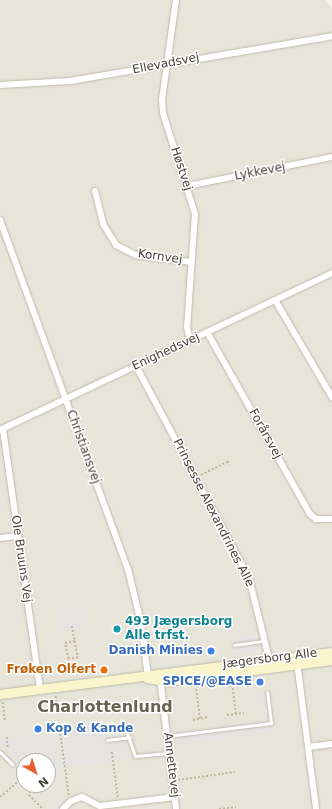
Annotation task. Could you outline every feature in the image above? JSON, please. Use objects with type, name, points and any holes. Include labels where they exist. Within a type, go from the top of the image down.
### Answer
[{"type":"street","name":"Høstvej","points":[[176,0],[162,99],[163,113],[195,214],[187,327],[190,340]]},
{"type":"street","name":"Ellevadsvej","points":[[0,85],[44,85],[332,36]]},
{"type":"street","name":"Lykkevej","points":[[187,186],[332,157]]},
{"type":"street","name":"Kornvej","points":[[95,191],[103,224],[116,245],[136,255],[192,262]]},
{"type":"street","name":"Christiansvej","points":[[0,220],[128,569],[141,623],[148,677]]},
{"type":"street","name":"Enighedsvej","points":[[1,430],[332,273]]},
{"type":"street","points":[[275,300],[332,397]]},
{"type":"street","name":"Forårsvej","points":[[207,332],[310,514],[316,519],[332,519]]},
{"type":"street","name":"Prinsesse Alexandrines Alle","points":[[136,366],[249,578],[266,641],[270,664]]},
{"type":"street","name":"Ole Bruuns Vej","points":[[1,430],[40,689]]},
{"type":"street","points":[[0,538],[18,536]]},
{"type":"street","name":"Jægersborg Alle","points":[[160,677],[270,664],[297,660],[332,652]]},
{"type":"street","points":[[297,660],[316,809]]},
{"type":"street","name":"Jægersborg Alle","points":[[297,660],[332,660]]},
{"type":"street","name":"Jægersborg Alle","points":[[1,698],[40,689],[137,677],[195,677],[231,673],[270,664]]},
{"type":"street","name":"Annettevej","points":[[160,677],[176,809]]},
{"type":"street","points":[[308,748],[332,744]]},
{"type":"street","points":[[63,809],[71,801],[82,797],[100,806],[174,797]]},
{"type":"lane","points":[[234,645],[266,641]]},
{"type":"lane","points":[[167,736],[271,723],[267,692]]},
{"type":"lane","points":[[127,733],[130,737],[135,756],[169,753]]},
{"type":"lane","points":[[107,740],[130,737]]},
{"type":"lane","points":[[0,752],[13,765]]},
{"type":"path","points":[[196,478],[228,461],[230,465]]},
{"type":"path","points":[[72,626],[75,641],[78,658],[68,659],[65,643],[75,641]]},
{"type":"path","points":[[231,673],[236,714]]},
{"type":"path","points":[[195,677],[200,719]]},
{"type":"path","points":[[56,696],[58,715]]},
{"type":"path","points":[[1,698],[5,722]]},
{"type":"path","points":[[227,715],[244,713]]},
{"type":"path","points":[[193,720],[209,717]]},
{"type":"path","points":[[60,730],[71,801]]},
{"type":"path","points":[[7,737],[8,748]]},
{"type":"path","points":[[112,752],[119,804]]},
{"type":"path","points":[[172,781],[234,772]]},
{"type":"path","points":[[0,797],[16,783]]},
{"type":"path","points":[[30,793],[29,795],[43,809]]},
{"type":"path","points":[[220,809],[236,807]]},
{"type":"shaded area","points":[[0,0],[326,0],[332,9],[332,809],[0,809]]},
{"type":"shaded area","points":[[82,606],[85,628],[60,632],[57,609]]},
{"type":"shaded area","points":[[256,635],[260,650],[234,654],[232,637]]},
{"type":"shaded area","points":[[271,692],[275,731],[179,745],[177,733],[261,722],[258,694]]},
{"type":"shaded area","points":[[106,727],[107,743],[126,741],[128,759],[56,768],[56,753],[16,753],[16,755],[11,756],[10,751],[0,745],[0,740]]},
{"type":"shaded area","points":[[16,755],[16,773],[13,773]]},
{"type":"shaded area","points":[[64,795],[77,809],[50,809]]},
{"type":"place","name":"493 Jægersborg Alle trfst.","points":[[117,629]]},
{"type":"place","name":"Danish Minies","points":[[211,651]]},
{"type":"place","name":"Frøken Olfert","points":[[104,670]]},
{"type":"place","name":"SPICE/@EASE","points":[[260,682]]},
{"type":"place","name":"Kop & Kande","points":[[38,729]]},
{"type":"district","name":"Charlottenlund","points":[[105,707]]}]
